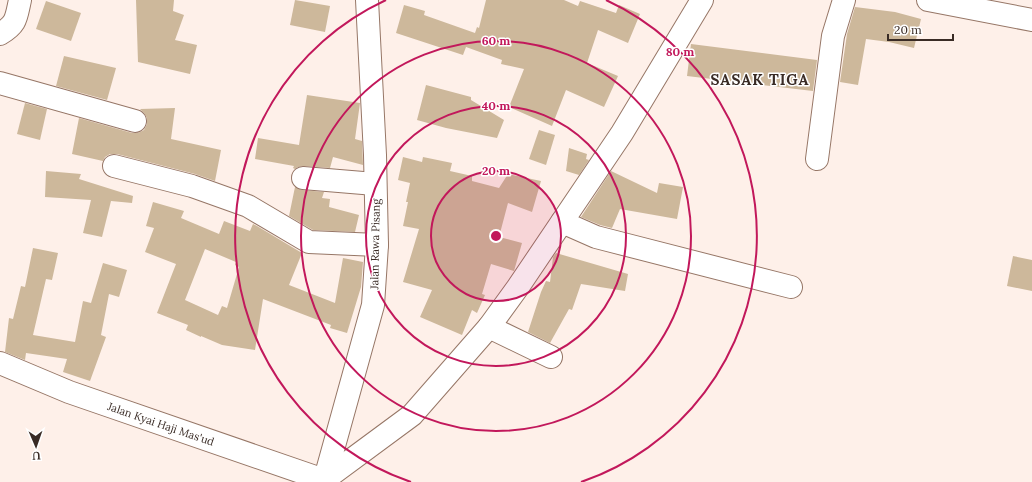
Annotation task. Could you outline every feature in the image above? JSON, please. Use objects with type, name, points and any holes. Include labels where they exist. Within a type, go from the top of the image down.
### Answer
[{"type":"street","points":[[0,34],[10,28],[16,19],[20,0]]},
{"type":"street","name":"Jalan Rawa Pisang","points":[[325,481],[373,306],[377,245],[375,155],[367,0]]},
{"type":"street","points":[[325,481],[412,415],[489,327],[622,134],[702,0]]},
{"type":"street","points":[[817,159],[833,36],[844,0]]},
{"type":"street","points":[[928,0],[1032,20]]},
{"type":"street","points":[[0,83],[135,121]]},
{"type":"street","points":[[114,166],[192,186],[248,206],[309,242],[377,245]]},
{"type":"street","points":[[303,178],[375,184]]},
{"type":"street","points":[[562,222],[596,237],[791,287]]},
{"type":"street","points":[[489,327],[551,357]]},
{"type":"street","name":"Jalan Kyai Haji Mas'ud","points":[[0,363],[69,392],[325,481]]},
{"type":"building","points":[[136,0],[174,0],[173,11],[184,15],[175,40],[197,45],[190,74],[138,62]]},
{"type":"building","points":[[295,0],[330,6],[325,32],[290,25]]},
{"type":"building","points":[[486,0],[564,0],[578,6],[580,1],[616,13],[619,5],[640,14],[628,43],[598,30],[587,63],[618,76],[604,107],[566,90],[552,126],[509,107],[524,69],[501,64],[502,60],[466,47],[463,55],[396,33],[404,5],[425,11],[424,15],[475,33],[477,27],[479,28]]},
{"type":"building","points":[[46,1],[81,13],[71,41],[36,29]]},
{"type":"building","points":[[855,7],[895,12],[921,19],[914,48],[889,42],[866,39],[858,85],[840,82],[847,34]]},
{"type":"building","points":[[691,44],[817,60],[813,91],[687,76]]},
{"type":"building","points":[[64,56],[116,68],[107,100],[56,86]]},
{"type":"building","points":[[426,85],[471,97],[471,100],[504,120],[497,138],[446,128],[417,120]]},
{"type":"building","points":[[307,95],[360,103],[355,139],[362,141],[363,165],[333,157],[330,168],[304,166],[295,169],[293,168],[294,166],[255,159],[258,138],[299,145]]},
{"type":"building","points":[[25,103],[47,109],[40,140],[17,134]]},
{"type":"building","points":[[175,108],[171,139],[221,150],[215,181],[195,174],[117,154],[110,154],[105,157],[103,161],[72,154],[79,118],[132,133],[138,133],[144,130],[147,124],[147,118],[140,109]]},
{"type":"building","points":[[539,130],[555,135],[546,165],[529,159]]},
{"type":"building","points":[[569,148],[587,154],[586,159],[589,160],[579,175],[566,171]]},
{"type":"building","points":[[403,157],[422,162],[423,157],[452,163],[450,171],[472,176],[472,181],[499,188],[508,174],[541,181],[532,212],[508,203],[499,237],[522,243],[514,271],[491,264],[482,294],[485,295],[477,313],[472,310],[462,335],[420,317],[432,290],[403,282],[419,229],[403,226],[410,183],[398,180]]},
{"type":"building","points":[[46,171],[81,174],[79,179],[133,196],[132,203],[111,201],[102,237],[83,233],[91,200],[45,197]]},
{"type":"building","points":[[611,171],[657,193],[659,183],[683,187],[677,219],[620,209],[612,228],[581,217]]},
{"type":"building","points":[[295,187],[302,190],[324,192],[322,198],[330,199],[329,207],[359,215],[355,232],[313,230],[289,216]]},
{"type":"building","points":[[153,202],[184,211],[181,218],[219,234],[224,221],[250,231],[253,224],[302,253],[289,285],[335,303],[343,258],[363,262],[361,287],[347,333],[330,328],[331,325],[263,299],[255,350],[222,345],[186,330],[188,325],[157,313],[176,264],[145,252],[154,228],[146,226]],"holes":[[[205,249],[236,262],[235,265],[239,267],[227,308],[222,306],[218,315],[185,300]]]},
{"type":"building","points":[[33,248],[58,253],[52,280],[46,279],[33,335],[75,342],[83,301],[91,303],[103,263],[127,270],[119,297],[109,294],[101,335],[106,337],[90,381],[63,372],[67,359],[26,353],[25,360],[5,352],[9,318],[13,319],[21,286],[25,287]]},
{"type":"building","points":[[556,253],[628,274],[625,291],[581,284],[572,310],[569,309],[550,343],[528,332],[541,292],[546,281],[550,282],[553,257]]},
{"type":"building","points":[[1013,256],[1032,260],[1032,291],[1007,286]]},
{"type":"district","name":"SASAK TIGA","points":[[760,80]]}]
